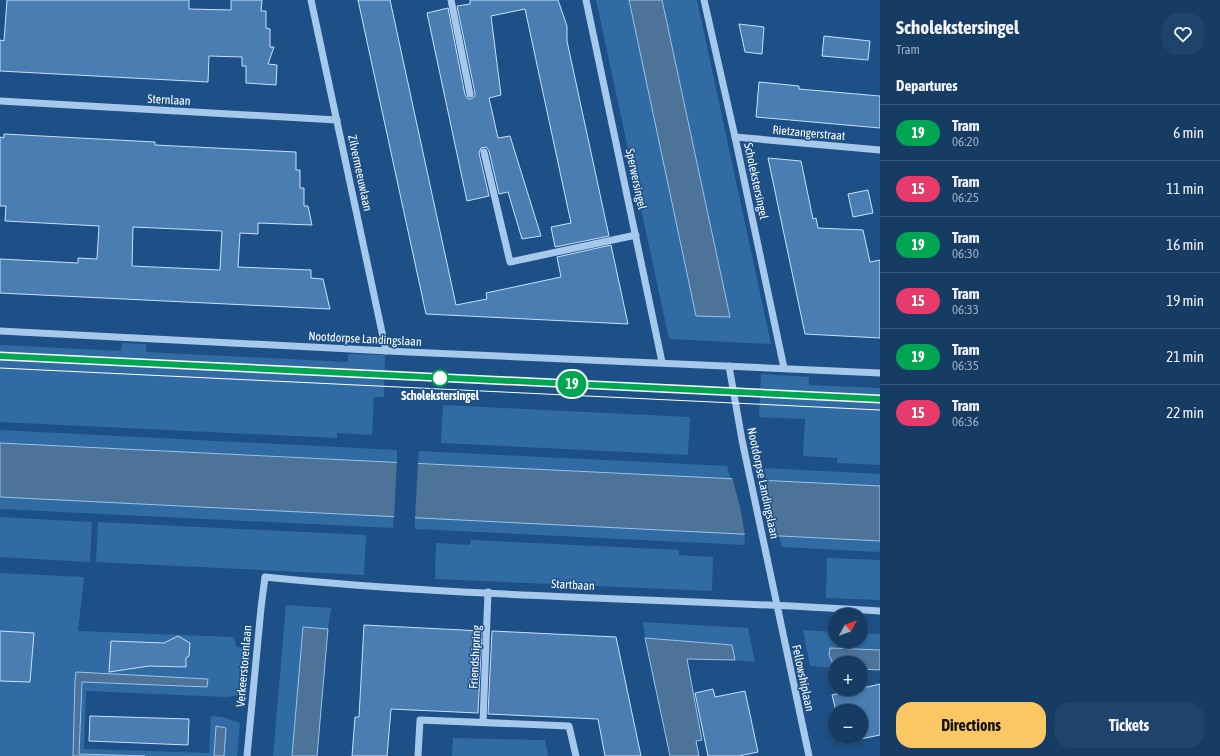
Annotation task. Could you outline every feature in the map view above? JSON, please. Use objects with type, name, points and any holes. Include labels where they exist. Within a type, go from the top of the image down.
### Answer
[{"type":"street","name":"Zilvermeeuwlaan","points":[[311,0],[386,351]]},
{"type":"street","points":[[451,0],[470,94]]},
{"type":"street","name":"Sperwersingel","points":[[586,0],[662,362]]},
{"type":"street","name":"Scholekstersingel","points":[[704,0],[736,137],[784,368]]},
{"type":"street","name":"Sternlaan","points":[[0,101],[337,120]]},
{"type":"street","name":"Rietzangerstraat","points":[[736,137],[880,150]]},
{"type":"street","points":[[484,152],[510,262],[636,235]]},
{"type":"street","name":"Nootdorpse Landingslaan","points":[[0,331],[386,351],[662,362],[880,373]]},
{"type":"street","name":"Nootdorpse Landingslaan","points":[[729,366],[742,440],[776,604]]},
{"type":"street","name":"Startbaan","points":[[265,577],[334,584],[776,604],[880,611]]},
{"type":"street","name":"Verkeerstorenlaan","points":[[247,756],[265,577]]},
{"type":"street","name":"Friendshipring","points":[[483,722],[488,592]]},
{"type":"street","name":"Fellowshiplaan","points":[[776,604],[809,756]]},
{"type":"street","points":[[418,756],[420,720],[569,726],[576,756]]},
{"type":"shaded area","points":[[596,0],[629,0],[696,316],[730,317],[662,0],[697,0],[771,344],[669,339]]},
{"type":"shaded area","points":[[629,0],[662,0],[730,317],[696,316]]},
{"type":"shaded area","points":[[122,343],[146,344],[146,352],[348,362],[348,354],[385,355],[384,397],[374,397],[372,435],[337,433],[337,438],[0,422],[0,345],[121,351]]},
{"type":"shaded area","points":[[761,374],[809,377],[809,385],[880,388],[880,465],[837,463],[837,458],[803,456],[805,419],[759,417]]},
{"type":"shaded area","points":[[443,405],[690,417],[688,455],[441,443]]},
{"type":"shaded area","points":[[0,430],[397,450],[397,462],[0,443]]},
{"type":"shaded area","points":[[0,443],[880,486],[880,541],[0,497]]},
{"type":"shaded area","points":[[419,451],[727,466],[731,479],[418,463]]},
{"type":"shaded area","points":[[765,468],[880,474],[880,486],[766,481]]},
{"type":"shaded area","points":[[0,497],[394,516],[393,528],[0,509]]},
{"type":"shaded area","points":[[0,517],[92,522],[90,562],[0,557]]},
{"type":"shaded area","points":[[415,517],[744,533],[745,545],[415,529]]},
{"type":"shaded area","points":[[98,522],[366,535],[364,575],[96,562]]},
{"type":"shaded area","points":[[779,536],[880,541],[880,552],[782,547]]},
{"type":"shaded area","points":[[471,540],[679,550],[679,555],[713,557],[712,591],[435,579],[436,543],[470,545]]},
{"type":"shaded area","points":[[827,558],[880,560],[880,600],[826,598]]},
{"type":"shaded area","points":[[0,573],[84,577],[78,631],[233,637],[237,647],[247,648],[242,695],[226,697],[86,691],[84,749],[209,753],[211,716],[222,717],[240,723],[237,756],[224,756],[226,728],[216,726],[214,756],[78,754],[82,682],[206,687],[208,679],[75,681],[73,756],[0,756]]},
{"type":"shaded area","points":[[286,605],[331,608],[328,629],[303,627],[292,756],[273,756]]},
{"type":"shaded area","points":[[643,622],[748,628],[755,662],[735,660],[732,645],[645,638]]},
{"type":"shaded area","points":[[303,627],[328,629],[317,756],[292,756]]},
{"type":"shaded area","points":[[803,630],[828,632],[828,648],[830,648],[828,667],[810,666]]},
{"type":"shaded area","points":[[868,633],[880,634],[880,650],[830,648],[868,648]]},
{"type":"shaded area","points":[[645,638],[732,645],[735,660],[687,659],[702,740],[696,741],[699,756],[670,756]]},
{"type":"shaded area","points":[[830,648],[880,650],[880,670],[868,669],[868,656],[829,655]]},
{"type":"shaded area","points":[[76,672],[208,679],[207,687],[82,682],[79,754],[145,756],[73,756]]},
{"type":"shaded area","points":[[216,726],[226,728],[224,756],[214,756]]},
{"type":"shaded area","points":[[453,738],[545,740],[548,756],[452,756]]},
{"type":"pier","points":[[397,460],[418,461],[415,519],[394,518]]},
{"type":"pier","points":[[732,477],[766,479],[778,538],[745,535],[740,507]]},
{"type":"building","points":[[7,0],[189,0],[189,9],[231,10],[231,0],[262,0],[261,11],[266,11],[266,28],[270,29],[270,47],[274,47],[268,64],[277,65],[276,85],[246,83],[246,66],[242,66],[242,57],[209,56],[208,82],[0,71],[0,40],[4,41]]},
{"type":"building","points":[[358,0],[390,0],[456,305],[487,299],[486,293],[561,277],[557,257],[611,245],[628,324],[426,314]]},
{"type":"building","points":[[470,0],[558,0],[567,26],[567,41],[609,236],[555,247],[551,227],[571,223],[525,9],[491,16],[501,95],[489,98],[498,138],[510,136],[541,236],[522,239],[508,192],[499,194],[489,151],[486,147],[481,148],[479,153],[489,196],[467,201],[427,13],[448,8],[465,95],[468,99],[471,99],[475,96],[475,93],[457,6],[470,4]]},
{"type":"building","points":[[739,24],[764,27],[762,54],[745,52]]},
{"type":"building","points":[[824,36],[870,41],[868,60],[822,56]]},
{"type":"building","points":[[759,82],[799,86],[799,89],[880,96],[880,128],[756,117]]},
{"type":"building","points":[[4,134],[155,142],[155,145],[296,152],[296,170],[300,170],[300,188],[304,188],[304,206],[308,206],[312,225],[258,223],[258,234],[240,233],[238,267],[311,270],[311,278],[323,279],[330,309],[0,293],[0,259],[78,263],[78,258],[97,259],[99,226],[5,221],[6,206],[0,206],[0,137],[4,138]],"holes":[[[133,227],[222,231],[220,270],[132,266]]]},
{"type":"building","points":[[768,158],[801,161],[813,219],[816,218],[818,228],[863,230],[870,262],[880,260],[880,338],[805,334]]},
{"type":"building","points":[[868,190],[873,213],[853,217],[848,194]]},
{"type":"building","points":[[364,625],[482,631],[478,713],[391,709],[387,756],[352,756],[355,717],[359,717]]},
{"type":"building","points":[[0,631],[34,633],[30,682],[0,681]]},
{"type":"building","points":[[492,631],[616,637],[641,756],[605,756],[598,719],[488,714]]},
{"type":"building","points":[[178,636],[190,643],[189,656],[186,658],[186,667],[149,666],[109,672],[111,641],[164,643]]},
{"type":"building","points":[[880,684],[880,735],[868,737],[868,704],[834,704],[832,696],[868,696],[868,687]]},
{"type":"building","points":[[713,689],[715,697],[745,691],[758,752],[739,756],[708,756],[695,693]]},
{"type":"building","points":[[90,716],[189,719],[188,745],[89,741]]},
{"type":"tram line","points":[[0,356],[880,399]]},
{"type":"tram line","name":"19","points":[[0,356],[880,399]]},
{"type":"tram line","points":[[0,368],[880,410]]},
{"type":"place","name":"Scholekstersingel","points":[[440,378]]}]
